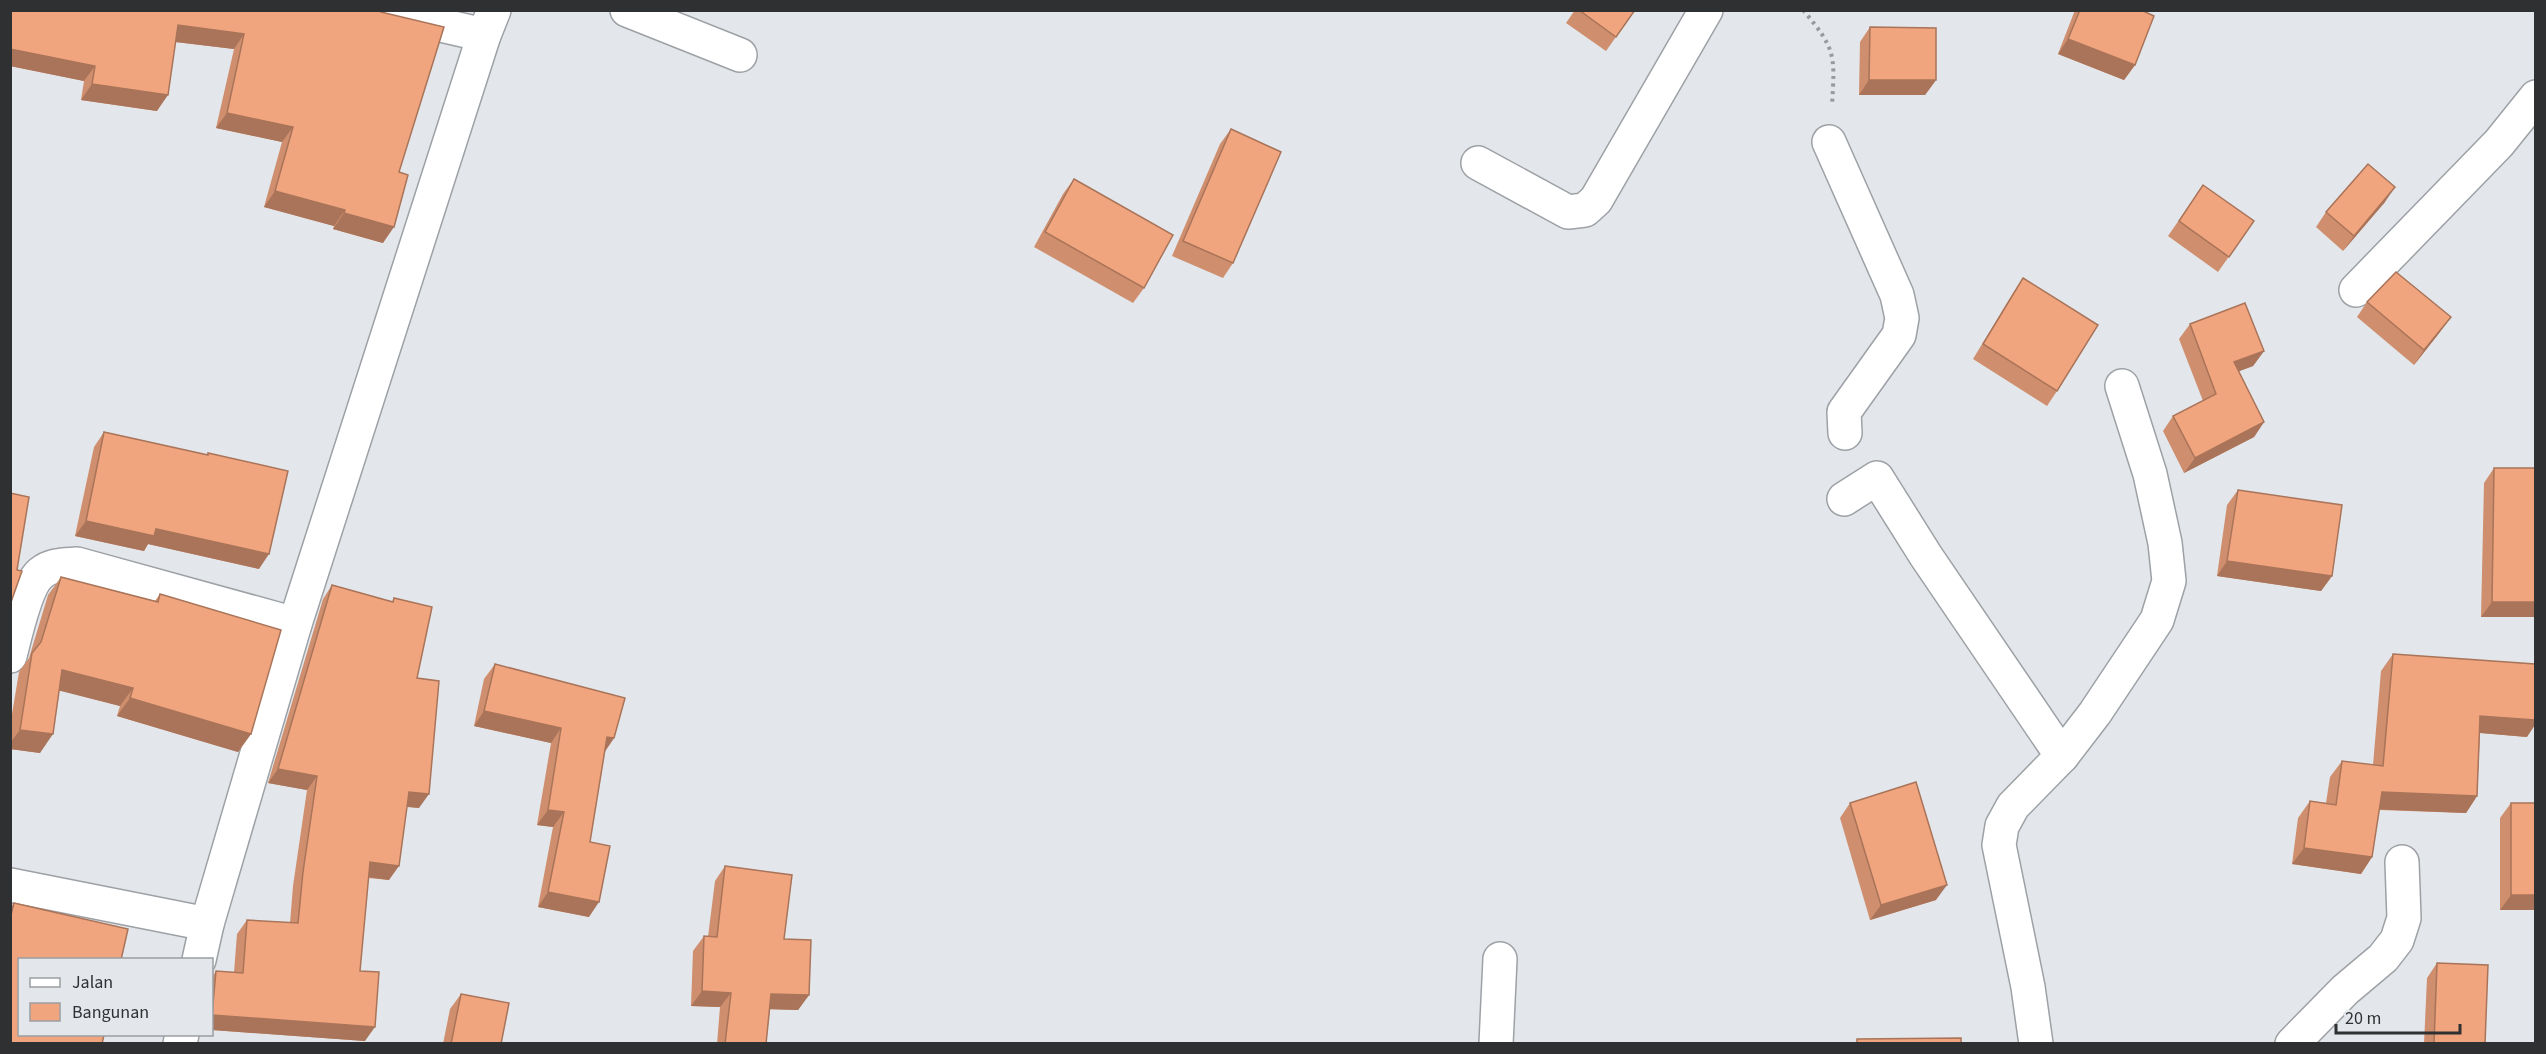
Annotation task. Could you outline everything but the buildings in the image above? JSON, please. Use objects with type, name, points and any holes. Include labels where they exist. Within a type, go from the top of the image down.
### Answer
[{"type":"street","points":[[199,958],[207,924],[295,624],[489,23],[375,10]]},
{"type":"street","points":[[627,10],[740,55]]},
{"type":"street","points":[[1478,163],[1568,212],[1585,210],[1596,201],[1706,10]]},
{"type":"street","points":[[2356,290],[2499,143],[2535,97]]},
{"type":"street","points":[[1829,142],[1897,295],[1902,318],[1899,335],[1844,412],[1845,433]]},
{"type":"street","points":[[2036,1044],[2028,987],[1999,845],[2002,826],[2013,806],[2062,756],[2095,713],[2157,620],[2169,581],[2165,543],[2150,474],[2122,386]]},
{"type":"street","points":[[1844,499],[1877,478],[1926,556],[2062,756]]},
{"type":"street","points":[[11,649],[33,581],[43,571],[55,565],[77,564],[295,624]]},
{"type":"street","points":[[2292,1044],[2345,990],[2383,958],[2397,940],[2404,918],[2402,862]]},
{"type":"street","points":[[10,885],[207,924]]},
{"type":"street","points":[[1496,1044],[1500,959]]},
{"type":"path","points":[[1803,10],[1826,37],[1835,64],[1829,142]]}]
